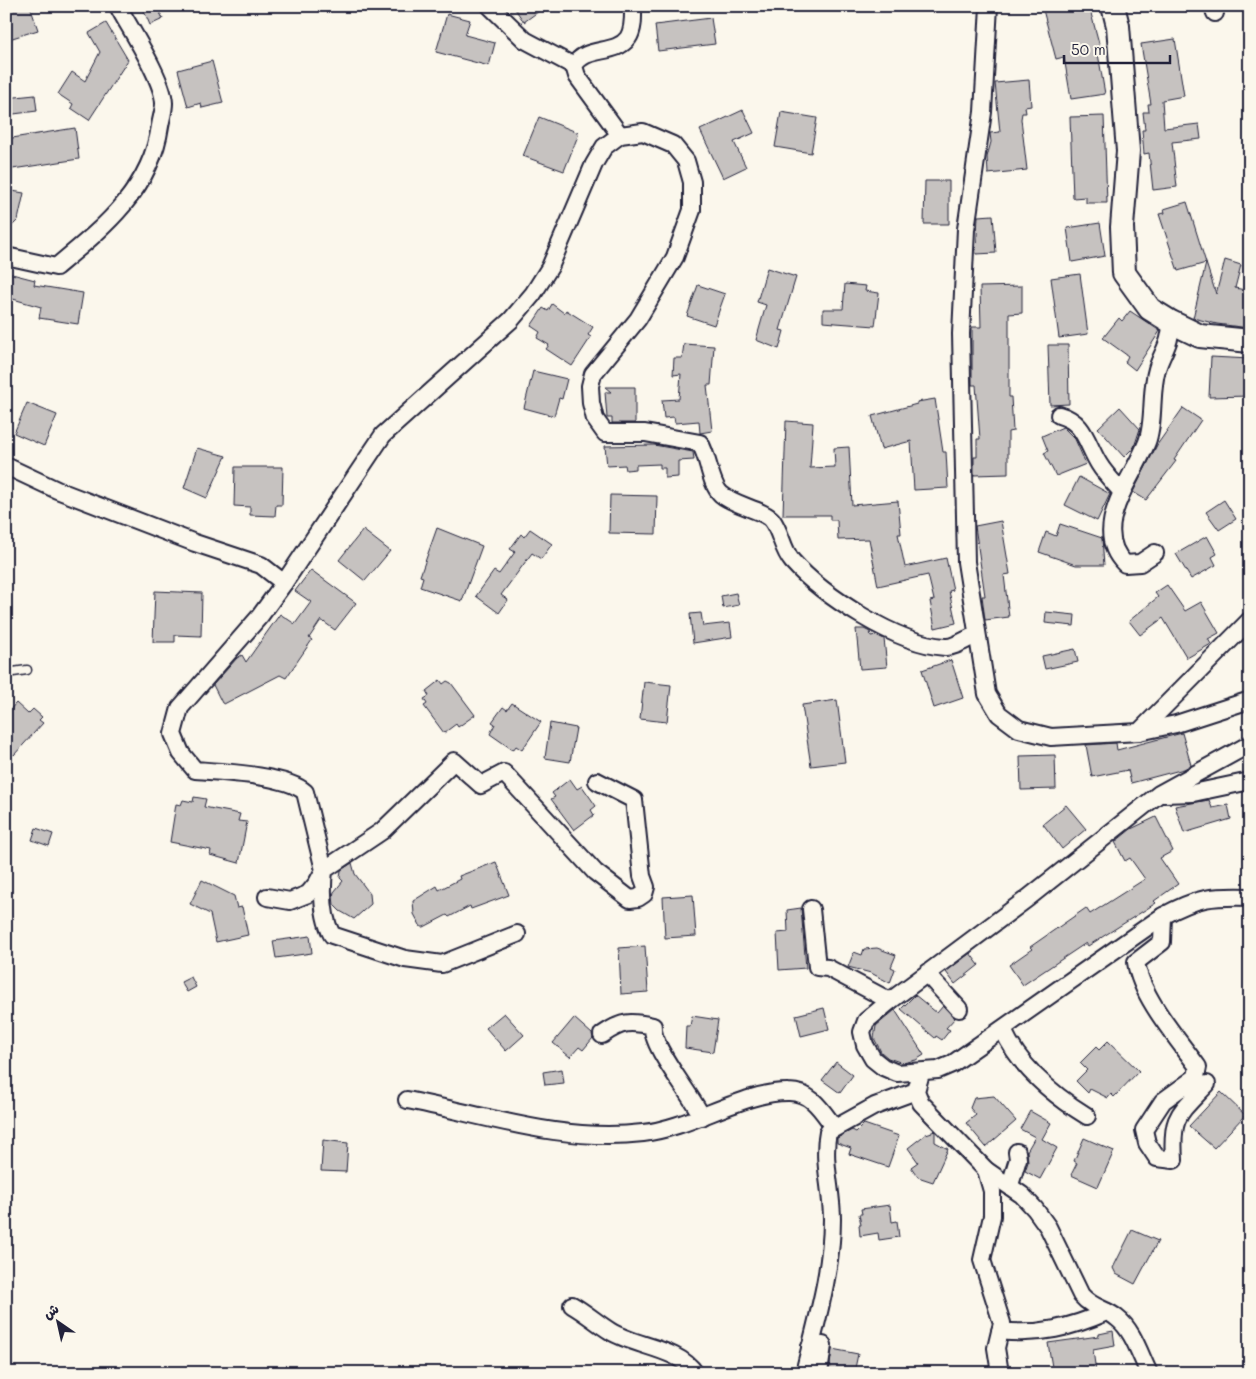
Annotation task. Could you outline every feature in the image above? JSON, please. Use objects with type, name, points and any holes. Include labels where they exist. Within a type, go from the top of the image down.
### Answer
[{"type":"street","points":[[6,256],[56,268],[99,232],[133,195],[150,165],[159,136],[164,102],[154,74],[118,6]]},
{"type":"street","points":[[490,6],[524,40],[574,66]]},
{"type":"street","points":[[620,135],[576,76],[574,66],[578,59],[586,54],[620,44],[628,38],[632,30],[633,6]]},
{"type":"street","points":[[989,6],[983,112],[966,229],[961,334],[966,562],[976,635],[987,694],[999,714],[1019,729],[1051,737],[1139,732],[1176,724],[1250,700]]},
{"type":"street","points":[[1113,6],[1118,26],[1122,64],[1128,151],[1122,227],[1124,273],[1150,308],[1171,322],[1200,336],[1250,341]]},
{"type":"street","points":[[517,934],[442,964],[405,960],[332,935],[326,925],[322,883],[324,870],[305,792],[297,785],[195,770],[181,753],[173,734],[180,708],[260,616],[383,435],[511,320],[533,294],[550,267],[594,164],[604,147],[620,135],[643,132],[673,145],[686,161],[690,175],[692,210],[675,257],[638,319],[593,374],[590,386],[591,403],[595,419],[605,433],[645,432],[700,443],[710,467],[712,479],[722,495],[771,519],[790,559],[809,578],[881,627],[912,639],[946,648],[976,635]]},
{"type":"street","points":[[1155,553],[1140,562],[1125,564],[1114,554],[1111,536],[1112,519],[1122,492],[1148,440],[1157,370],[1171,338],[1171,322]]},
{"type":"street","points":[[1059,414],[1071,418],[1080,427],[1100,466],[1122,492]]},
{"type":"street","points":[[6,466],[58,490],[195,543],[261,566],[284,583]]},
{"type":"street","points":[[1139,732],[1250,620]]},
{"type":"street","points":[[1250,744],[1160,794],[890,1001],[866,1021],[862,1032],[865,1045],[873,1059],[883,1067],[897,1073],[921,1073],[938,1070],[952,1064],[1003,1030],[1163,916],[1200,898],[1250,897]]},
{"type":"street","points":[[267,897],[290,901],[308,894],[324,870],[382,830],[454,761],[481,785],[504,773],[595,872],[630,898],[638,898],[644,894],[646,887],[642,876],[634,800],[597,782]]},
{"type":"street","points":[[1160,794],[1193,793],[1250,781]]},
{"type":"street","points":[[811,909],[817,967],[828,968],[890,1001]]},
{"type":"street","points":[[1163,916],[1162,942],[1136,962],[1138,974],[1148,994],[1198,1067],[1196,1077],[1163,1101],[1144,1130],[1147,1143],[1157,1158],[1174,1160],[1173,1136],[1177,1116],[1207,1084]]},
{"type":"street","points":[[927,974],[949,1001],[959,1009]]},
{"type":"street","points":[[602,1035],[616,1025],[627,1022],[653,1026],[652,1033],[656,1044],[695,1101],[702,1117]]},
{"type":"street","points":[[1003,1030],[1009,1043],[1037,1077],[1060,1099],[1087,1116]]},
{"type":"street","points":[[921,1073],[916,1091],[921,1103],[986,1170],[1022,1195],[1048,1227],[1081,1295],[1088,1304],[1117,1317],[1127,1328],[1149,1373]]},
{"type":"street","points":[[804,1373],[830,1256],[832,1218],[826,1144],[828,1132],[875,1106],[916,1091]]},
{"type":"street","points":[[407,1100],[466,1111],[485,1119],[581,1135],[642,1133],[673,1128],[754,1098],[789,1092],[814,1100],[834,1127]]},
{"type":"street","points":[[1010,1185],[1018,1159],[1017,1152]]},
{"type":"street","points":[[986,1170],[992,1191],[992,1216],[982,1260],[1002,1323],[996,1348],[1000,1373]]},
{"type":"street","points":[[572,1305],[611,1331],[644,1346],[678,1356],[691,1366],[696,1373]]},
{"type":"street","points":[[1000,1331],[1023,1334],[1046,1332],[1107,1312]]},
{"type":"street","points":[[810,1347],[823,1345],[818,1373]]},
{"type":"lane","points":[[6,672],[27,670]]},
{"type":"building","points":[[11,6],[30,6],[38,30],[6,40],[6,8]]},
{"type":"building","points":[[142,6],[157,6],[163,19],[150,25]]},
{"type":"building","points":[[513,6],[546,6],[524,22]]},
{"type":"building","points":[[1042,6],[1089,6],[1100,47],[1097,48],[1105,94],[1071,99],[1064,57],[1056,59]]},
{"type":"building","points":[[447,14],[470,20],[465,35],[495,43],[489,66],[436,52]]},
{"type":"building","points":[[711,18],[715,44],[658,51],[655,25]]},
{"type":"building","points":[[106,23],[128,60],[89,120],[71,108],[73,104],[58,94],[72,72],[85,81],[100,52],[89,33]]},
{"type":"building","points":[[1175,39],[1184,96],[1162,100],[1164,128],[1199,124],[1201,139],[1172,142],[1177,187],[1153,190],[1149,153],[1144,154],[1142,130],[1145,130],[1143,112],[1149,112],[1148,104],[1151,104],[1141,44]]},
{"type":"building","points":[[212,61],[223,103],[202,108],[201,103],[188,107],[178,70]]},
{"type":"building","points":[[1029,80],[1031,106],[1025,107],[1026,113],[1022,113],[1021,119],[1027,170],[988,174],[987,157],[991,142],[990,133],[1000,132],[995,83]]},
{"type":"building","points":[[35,95],[37,111],[6,115],[6,98]]},
{"type":"building","points":[[743,110],[754,133],[734,142],[746,167],[723,178],[700,130]]},
{"type":"building","points":[[781,112],[817,118],[811,153],[775,147]]},
{"type":"building","points":[[1104,116],[1107,203],[1086,203],[1086,197],[1073,198],[1070,117]]},
{"type":"building","points":[[539,117],[579,133],[564,171],[523,156]]},
{"type":"building","points":[[75,128],[79,159],[6,170],[6,139]]},
{"type":"building","points":[[925,181],[949,181],[949,224],[924,224]]},
{"type":"building","points":[[6,190],[24,193],[18,220],[6,232]]},
{"type":"building","points":[[1187,202],[1206,263],[1178,271],[1159,214],[1165,213],[1164,209]]},
{"type":"building","points":[[993,215],[996,253],[976,254],[978,216]]},
{"type":"building","points":[[1100,223],[1105,256],[1072,262],[1067,228]]},
{"type":"building","points":[[1225,260],[1241,265],[1235,288],[1250,291],[1249,328],[1217,324],[1193,318],[1206,263],[1216,294]]},
{"type":"building","points":[[767,268],[796,277],[780,330],[784,331],[779,349],[756,340],[766,305],[757,302]]},
{"type":"building","points":[[8,273],[35,280],[34,285],[83,293],[78,324],[39,318],[41,307],[6,297]]},
{"type":"building","points":[[1080,274],[1088,334],[1059,338],[1051,278]]},
{"type":"building","points":[[845,284],[866,286],[865,291],[879,293],[875,326],[823,322],[823,309],[843,309]]},
{"type":"building","points":[[698,285],[725,294],[714,325],[687,316]]},
{"type":"building","points":[[1022,286],[1022,313],[1009,314],[1009,397],[1011,397],[1013,431],[1008,432],[1008,474],[974,475],[977,439],[980,439],[976,385],[972,385],[972,327],[981,327],[980,287]]},
{"type":"building","points":[[552,304],[564,313],[566,310],[593,327],[588,335],[591,337],[572,366],[546,349],[549,345],[537,338],[540,332],[531,326],[543,308],[548,311]]},
{"type":"building","points":[[1130,311],[1160,331],[1135,370],[1125,362],[1128,356],[1103,338],[1119,318],[1122,321]]},
{"type":"building","points":[[684,344],[714,346],[711,385],[707,385],[712,431],[700,433],[699,421],[675,423],[674,417],[664,418],[662,400],[679,399],[681,374],[673,375],[674,358],[682,358]]},
{"type":"building","points":[[1048,345],[1068,345],[1069,404],[1050,405]]},
{"type":"building","points":[[1211,357],[1250,359],[1250,396],[1209,397]]},
{"type":"building","points":[[533,371],[567,379],[562,399],[559,398],[554,416],[524,408]]},
{"type":"building","points":[[605,387],[635,387],[635,423],[612,423],[612,418],[607,418],[605,392],[611,392]]},
{"type":"building","points":[[935,399],[943,452],[946,452],[948,488],[914,490],[911,441],[881,449],[872,416],[917,404],[917,402]]},
{"type":"building","points":[[27,403],[57,415],[44,446],[14,433]]},
{"type":"building","points":[[1120,407],[1140,429],[1134,447],[1124,457],[1098,428]]},
{"type":"building","points":[[1183,408],[1201,420],[1174,460],[1176,461],[1146,500],[1133,492],[1157,445]]},
{"type":"building","points":[[786,421],[813,423],[810,468],[835,467],[834,448],[849,447],[852,505],[898,501],[901,534],[898,534],[905,567],[946,558],[953,590],[949,591],[956,623],[935,628],[930,601],[934,600],[928,575],[878,586],[869,539],[838,540],[837,520],[830,520],[830,515],[783,515]]},
{"type":"building","points":[[1063,427],[1075,439],[1086,464],[1056,476],[1044,453],[1048,451],[1042,436]]},
{"type":"building","points":[[654,445],[693,452],[694,460],[678,461],[678,477],[665,478],[665,468],[660,468],[660,464],[636,465],[636,469],[626,470],[625,465],[607,466],[605,446]]},
{"type":"building","points":[[197,448],[226,456],[207,498],[184,488]]},
{"type":"building","points":[[235,467],[283,467],[282,505],[276,505],[275,516],[250,515],[250,507],[234,506]]},
{"type":"building","points":[[1079,477],[1110,494],[1097,521],[1065,505]]},
{"type":"building","points":[[610,495],[657,496],[656,534],[609,533]]},
{"type":"building","points":[[1224,500],[1236,519],[1219,530],[1206,512]]},
{"type":"building","points":[[1001,521],[1010,574],[1004,575],[1009,617],[985,620],[982,596],[985,596],[975,526]]},
{"type":"building","points":[[1060,524],[1102,538],[1104,565],[1076,565],[1039,552],[1046,532],[1056,536]]},
{"type":"building","points":[[437,528],[482,546],[462,601],[420,587],[423,577],[420,576]]},
{"type":"building","points":[[530,529],[552,544],[541,559],[532,553],[501,595],[508,600],[499,613],[476,596],[494,571],[499,574],[515,552],[510,549],[521,534],[524,537]]},
{"type":"building","points":[[363,530],[390,551],[365,581],[339,560]]},
{"type":"building","points":[[1207,536],[1217,554],[1212,557],[1216,565],[1191,579],[1176,554]]},
{"type":"building","points":[[311,570],[356,603],[335,630],[321,620],[309,638],[312,640],[286,678],[280,675],[224,704],[222,703],[213,685],[237,658],[242,655],[246,662],[280,614],[295,624],[311,602],[295,591]]},
{"type":"building","points":[[1167,585],[1185,611],[1201,602],[1219,633],[1208,639],[1211,644],[1187,658],[1163,618],[1140,635],[1129,621],[1158,597],[1155,593]]},
{"type":"building","points":[[155,591],[202,593],[201,636],[175,635],[175,642],[153,642]]},
{"type":"building","points":[[736,593],[739,605],[723,608],[721,596]]},
{"type":"building","points":[[1046,612],[1075,615],[1074,626],[1045,623]]},
{"type":"building","points":[[701,613],[703,626],[730,623],[732,637],[693,643],[690,614]]},
{"type":"building","points":[[856,629],[864,629],[870,632],[871,636],[876,635],[884,639],[887,667],[860,669]]},
{"type":"building","points":[[1075,649],[1078,662],[1045,669],[1042,656]]},
{"type":"building","points":[[951,660],[963,698],[934,708],[922,670]]},
{"type":"building","points":[[440,680],[443,684],[447,681],[451,683],[475,715],[458,727],[456,724],[444,733],[424,706],[427,704],[424,699],[429,696],[426,691]]},
{"type":"building","points":[[644,682],[671,685],[667,722],[640,719]]},
{"type":"building","points":[[837,700],[845,762],[811,766],[802,705]]},
{"type":"building","points":[[16,703],[28,714],[33,709],[42,717],[39,720],[43,723],[14,755],[6,749],[6,714]]},
{"type":"building","points":[[512,703],[541,722],[522,750],[516,746],[513,750],[490,734],[495,724],[492,722],[503,707],[507,710]]},
{"type":"building","points":[[550,723],[576,728],[570,762],[545,758]]},
{"type":"building","points":[[1182,733],[1191,765],[1184,769],[1131,783],[1128,770],[1092,777],[1086,745],[1116,743],[1117,750]]},
{"type":"building","points":[[1055,755],[1056,789],[1021,790],[1020,756]]},
{"type":"building","points":[[570,779],[577,789],[582,786],[596,806],[591,810],[594,815],[574,830],[551,799],[555,797],[552,793]]},
{"type":"building","points":[[194,797],[206,799],[204,807],[240,814],[238,821],[247,822],[239,863],[210,855],[211,850],[170,842],[176,804],[181,805],[183,800],[193,802]]},
{"type":"building","points":[[1209,800],[1212,808],[1228,805],[1231,819],[1184,833],[1175,806]]},
{"type":"building","points":[[1066,805],[1086,829],[1062,849],[1043,824]]},
{"type":"building","points":[[1156,817],[1173,851],[1160,858],[1178,884],[1154,901],[1156,903],[1088,946],[1086,943],[1023,985],[1009,965],[1032,949],[1030,947],[1086,908],[1090,914],[1145,879],[1130,858],[1125,861],[1115,842],[1131,829]]},
{"type":"building","points":[[36,828],[53,834],[49,846],[32,840]]},
{"type":"building","points":[[496,862],[509,895],[471,909],[470,906],[449,917],[447,915],[421,927],[414,914],[413,901],[437,886],[439,890],[460,879],[459,876]]},
{"type":"building","points":[[352,863],[355,874],[370,894],[371,904],[354,919],[334,905],[333,896],[343,881],[340,878],[341,870]]},
{"type":"building","points":[[202,880],[234,896],[237,908],[242,907],[248,935],[216,942],[210,914],[190,904]]},
{"type":"building","points":[[693,895],[696,936],[665,938],[663,897]]},
{"type":"building","points":[[801,908],[806,968],[779,970],[777,933],[788,932],[787,910]]},
{"type":"building","points":[[310,936],[312,953],[276,958],[273,941]]},
{"type":"building","points":[[645,946],[648,992],[621,994],[619,948]]},
{"type":"building","points":[[877,948],[896,955],[891,967],[895,969],[890,983],[871,973],[848,967],[854,952],[862,955],[864,949]]},
{"type":"building","points":[[970,953],[979,965],[955,984],[946,972]]},
{"type":"building","points":[[191,977],[196,987],[187,992],[181,982]]},
{"type":"building","points":[[915,995],[937,1013],[943,1006],[955,1018],[946,1028],[950,1030],[942,1040],[936,1036],[935,1038],[901,1009]]},
{"type":"building","points":[[824,1008],[829,1029],[801,1036],[796,1015]]},
{"type":"building","points":[[895,1010],[924,1055],[916,1060],[903,1063],[888,1058],[881,1052],[874,1038],[876,1026]]},
{"type":"building","points":[[504,1013],[524,1035],[506,1051],[486,1028]]},
{"type":"building","points":[[692,1016],[718,1020],[713,1052],[685,1048],[686,1026],[690,1026]]},
{"type":"building","points":[[574,1018],[592,1034],[593,1038],[583,1050],[579,1047],[570,1057],[553,1043]]},
{"type":"building","points":[[1108,1041],[1139,1071],[1114,1097],[1111,1094],[1108,1098],[1090,1089],[1088,1093],[1076,1081],[1087,1070],[1080,1063],[1096,1047],[1099,1050]]},
{"type":"building","points":[[836,1062],[853,1075],[840,1093],[822,1080]]},
{"type":"building","points":[[562,1069],[564,1083],[545,1085],[543,1072]]},
{"type":"building","points":[[1221,1092],[1245,1115],[1214,1148],[1189,1126]]},
{"type":"building","points":[[994,1096],[1016,1121],[986,1147],[966,1123],[976,1115],[970,1108],[974,1098]]},
{"type":"building","points":[[1030,1111],[1051,1123],[1042,1139],[1057,1148],[1040,1179],[1025,1171],[1028,1162],[1027,1151],[1035,1137],[1020,1129]]},
{"type":"building","points":[[864,1124],[899,1136],[888,1167],[849,1154],[851,1148],[837,1143],[837,1138],[852,1130],[856,1132]]},
{"type":"building","points":[[935,1131],[935,1142],[948,1149],[933,1182],[918,1177],[911,1167],[918,1162],[908,1148],[926,1134]]},
{"type":"building","points":[[1084,1138],[1114,1151],[1098,1187],[1071,1175],[1077,1163],[1074,1161]]},
{"type":"building","points":[[323,1140],[348,1143],[346,1172],[321,1171]]},
{"type":"building","points":[[890,1205],[892,1222],[897,1221],[899,1237],[879,1240],[878,1233],[860,1236],[859,1214],[862,1214],[861,1209]]},
{"type":"building","points":[[1132,1230],[1158,1241],[1135,1284],[1116,1274],[1113,1268]]},
{"type":"building","points":[[1113,1331],[1115,1346],[1093,1350],[1096,1372],[1053,1373],[1048,1343],[1099,1336],[1099,1334]]},
{"type":"building","points":[[832,1349],[858,1354],[854,1373],[829,1373]]}]
